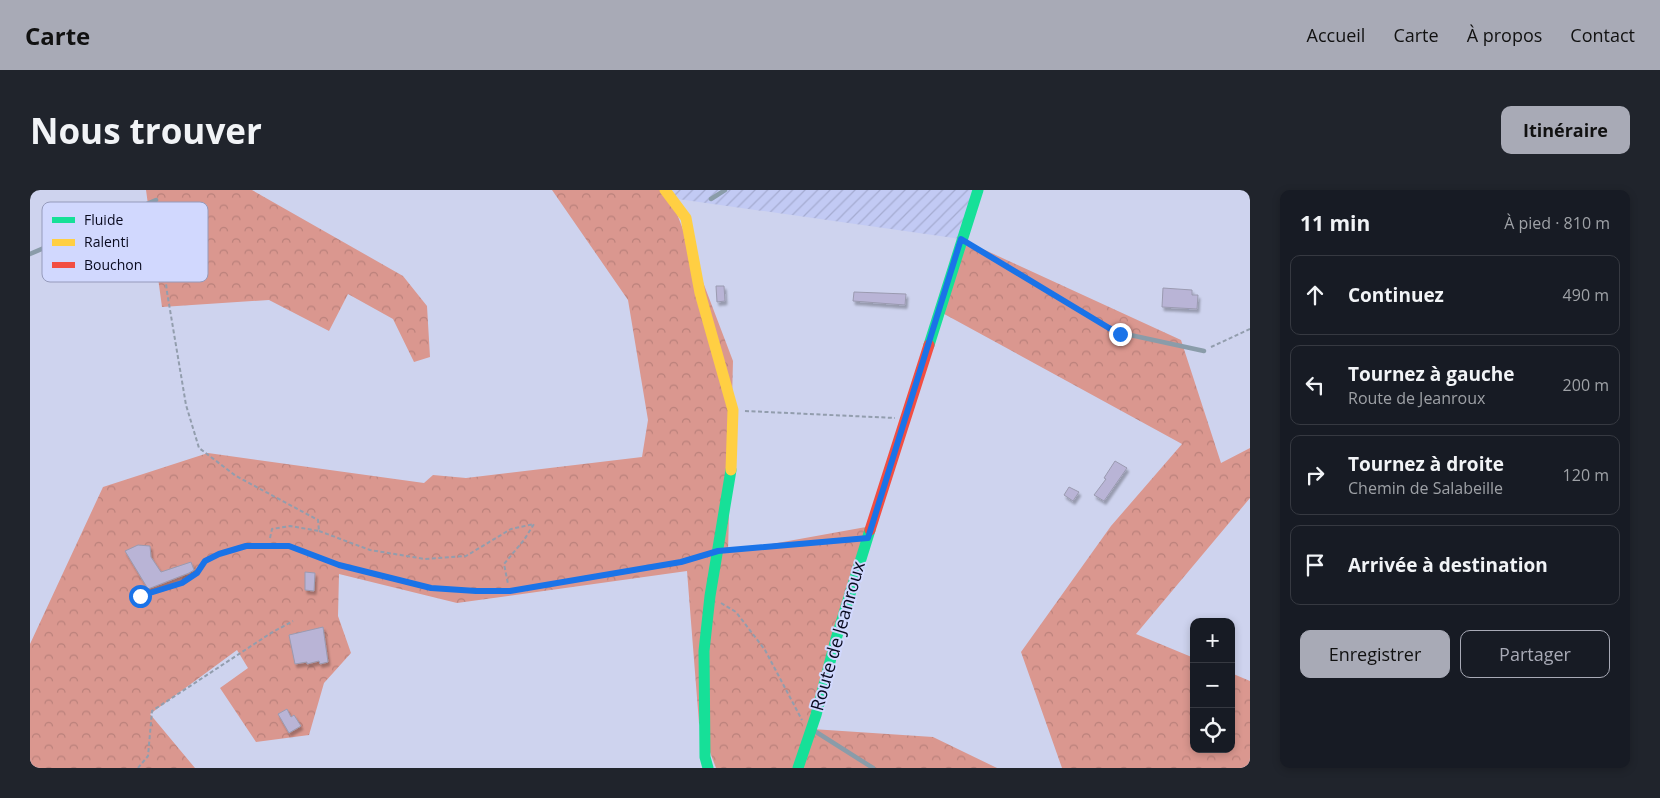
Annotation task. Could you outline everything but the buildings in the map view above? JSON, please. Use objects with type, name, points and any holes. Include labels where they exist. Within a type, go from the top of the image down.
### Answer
[{"type":"street","points":[[665,190],[686,218],[700,293],[733,410],[732,464],[710,596],[704,651],[705,757],[708,768]]},
{"type":"street","name":"Route de Jeanroux","points":[[798,768],[836,639],[978,190]]},
{"type":"lane","points":[[711,199],[725,190]]},
{"type":"lane","points":[[151,202],[156,200]]},
{"type":"lane","points":[[961,239],[1120,334],[1204,350]]},
{"type":"lane","points":[[30,254],[42,249]]},
{"type":"lane","points":[[140,596],[182,583],[197,573],[205,561],[219,554],[246,546],[289,546],[339,565],[431,588],[510,591],[681,562],[718,551],[868,538]]},
{"type":"lane","points":[[811,729],[873,768]]},
{"type":"path","points":[[166,282],[186,405],[199,448],[236,476],[318,520],[319,531]]},
{"type":"path","points":[[1204,350],[1250,329]]},
{"type":"path","points":[[733,410],[905,418]]},
{"type":"path","points":[[268,546],[272,529],[290,526],[319,531],[370,550],[425,559],[466,556],[512,529],[534,524],[524,540],[504,564],[510,591]]},
{"type":"path","points":[[710,596],[736,612],[765,650],[800,718],[811,729]]},
{"type":"path","points":[[138,768],[148,756],[152,711],[271,633],[293,621]]},
{"type":"shaded area","points":[[665,190],[978,190],[961,239],[671,198]]},
{"type":"green space","points":[[146,190],[252,190],[403,276],[427,306],[430,357],[414,362],[393,319],[348,294],[329,331],[269,300],[162,307],[159,282],[208,282],[208,202],[148,202]]},
{"type":"green space","points":[[552,190],[665,190],[671,198],[733,361],[728,552],[866,527],[812,729],[933,737],[997,768],[716,768],[699,723],[687,571],[457,603],[339,574],[338,616],[351,653],[324,683],[309,735],[256,742],[220,688],[248,668],[237,650],[150,714],[195,768],[30,768],[30,644],[103,487],[208,453],[424,483],[433,475],[466,478],[642,457],[648,420],[628,300]]},
{"type":"green space","points":[[961,239],[1181,340],[1221,463],[1250,448],[1250,498],[1136,634],[1190,656],[1190,753],[1235,753],[1235,675],[1250,681],[1250,768],[1062,768],[1021,652],[1111,526],[1182,444],[935,309]]},
{"type":"traffic: fast","points":[[929,345],[978,190]]},
{"type":"traffic: fast","points":[[708,768],[705,757],[704,651],[710,596],[731,470]]},
{"type":"traffic: fast","points":[[798,768],[816,715],[836,639],[870,530]]},
{"type":"traffic: slow","points":[[665,190],[686,218],[700,293],[733,410],[731,470]]},
{"type":"traffic: jam","points":[[870,530],[929,345]]},
{"type":"route","points":[[140,596],[182,583],[197,573],[205,561],[219,554],[246,546],[289,546],[339,565],[431,588],[510,591],[681,562],[718,551],[868,538],[961,239],[1120,334]]}]
